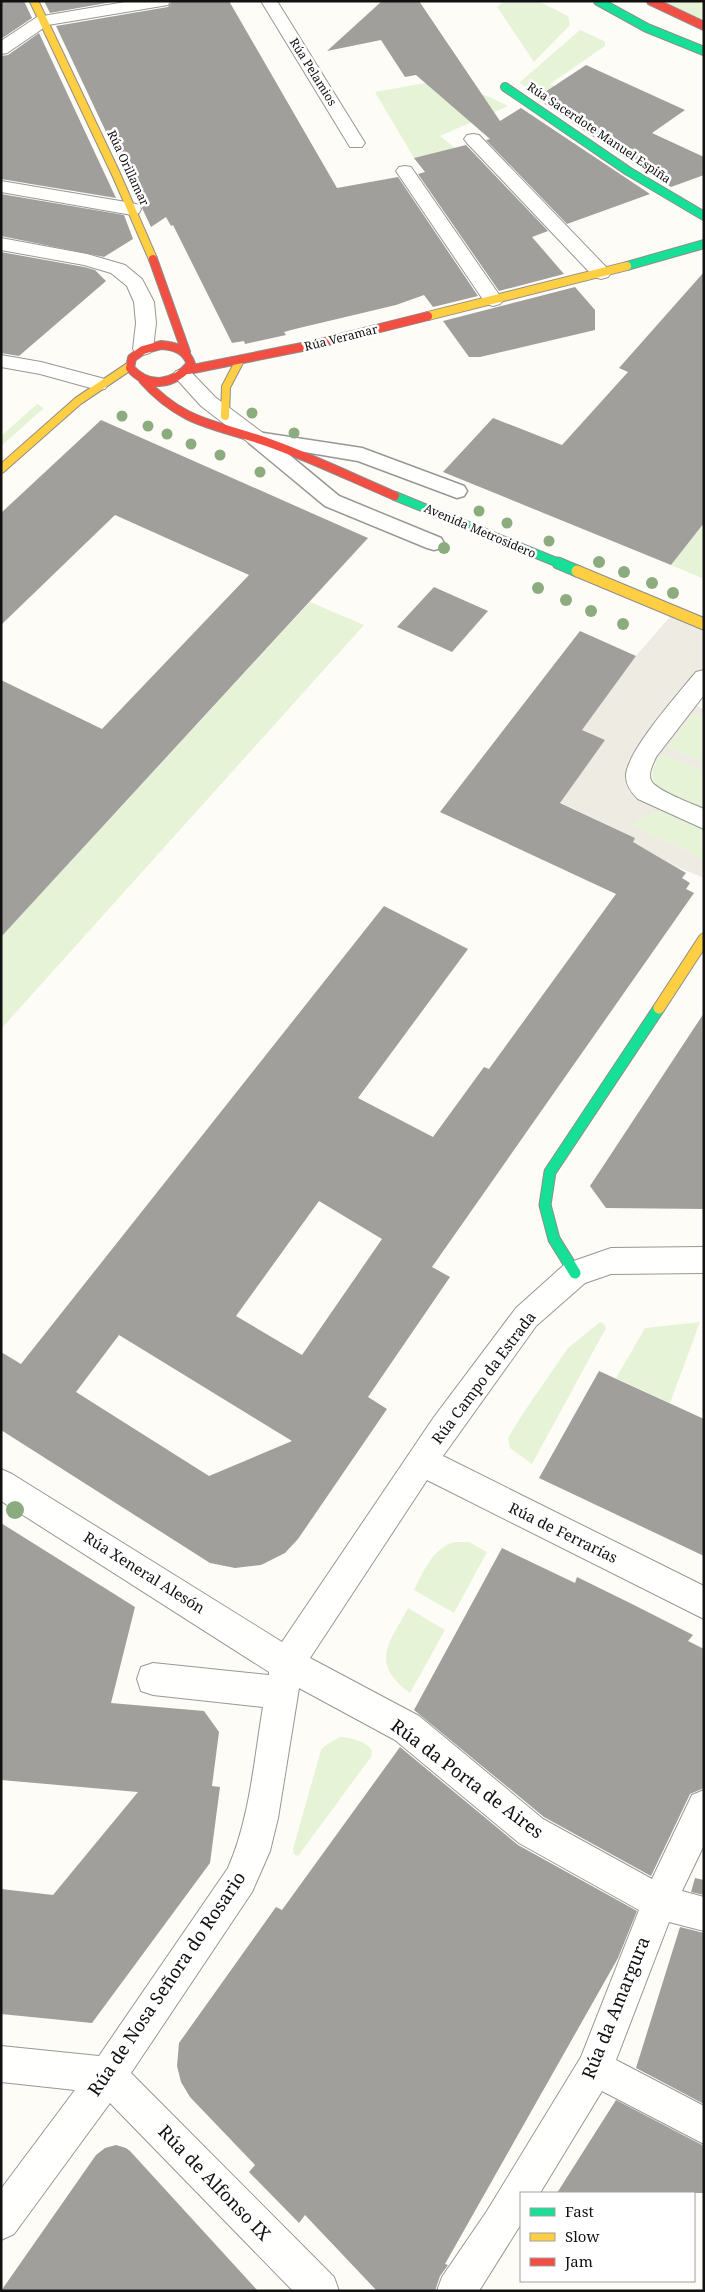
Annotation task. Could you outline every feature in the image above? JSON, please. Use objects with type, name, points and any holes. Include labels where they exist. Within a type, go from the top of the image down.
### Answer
[{"type":"street","name":"Rúa Orillamar","points":[[34,1],[132,209],[170,298],[186,352]]},
{"type":"street","points":[[1,49],[43,21],[162,1]]},
{"type":"street","name":"Rúa Pelamios","points":[[269,1],[356,143]]},
{"type":"street","points":[[598,1],[647,28],[704,51]]},
{"type":"street","points":[[651,1],[704,26]]},
{"type":"street","name":"Rúa Sacerdote Manuel Espiña","points":[[505,87],[628,172],[704,216]]},
{"type":"street","points":[[472,139],[601,273]]},
{"type":"street","points":[[405,171],[493,300]]},
{"type":"street","points":[[1,186],[132,209]]},
{"type":"street","name":"Rúa Veramar","points":[[186,373],[239,362],[493,300],[601,273],[704,244]]},
{"type":"street","points":[[1,264],[10,245],[87,260],[118,269],[135,283],[144,302],[146,323],[142,349]]},
{"type":"street","points":[[161,344],[179,348],[186,352],[191,364],[186,373],[164,382],[143,380],[134,374],[130,366],[131,360],[142,349],[161,344]]},
{"type":"street","points":[[1,361],[40,368],[98,384]]},
{"type":"street","points":[[225,416],[223,389],[227,377],[239,362]]},
{"type":"street","points":[[1,469],[68,408],[98,384],[130,366]]},
{"type":"street","name":"Avenida Metrosidero","points":[[186,373],[192,387],[225,416],[256,438]]},
{"type":"street","name":"Avenida Metrosidero","points":[[143,380],[153,394],[169,408],[201,423],[256,438],[704,624]]},
{"type":"street","points":[[704,678],[648,751],[640,764],[638,777],[640,786],[647,793],[704,820]]},
{"type":"street","points":[[704,939],[550,1172],[545,1206],[554,1240],[575,1273],[611,1261],[704,1260]]},
{"type":"street","name":"Rúa Campo da Estrada","points":[[285,1678],[445,1427],[526,1317],[575,1273]]},
{"type":"street","name":"Rúa de Ferrarías","points":[[423,1462],[704,1603]]},
{"type":"street","name":"Rúa Xeneral Alesón","points":[[1,1484],[285,1678]]},
{"type":"street","points":[[153,1679],[285,1678]]},
{"type":"street","name":"Rúa da Porta de Aires","points":[[285,1678],[407,1728],[531,1831],[659,1902],[704,1914]]},
{"type":"street","name":"Rúa de Nosa Señora do Rosario","points":[[1,2221],[108,2075],[240,1880],[253,1851],[261,1818],[285,1678]]},
{"type":"street","name":"Rúa da Amargura","points":[[456,2291],[500,2224],[595,2068],[659,1902],[704,1807]]},
{"type":"street","points":[[1,2064],[108,2075]]},
{"type":"street","points":[[595,2068],[704,2126]]},
{"type":"street","name":"Rúa de Alfonso IX","points":[[108,2075],[320,2291]]},
{"type":"lane","points":[[256,438],[362,455],[457,491]]},
{"type":"lane","points":[[256,438],[332,501],[434,543]]},
{"type":"green space","points":[[505,1],[538,1],[568,16],[570,25],[534,62],[497,7]]},
{"type":"green space","points":[[658,1],[698,1],[704,4],[704,22]]},
{"type":"green space","points":[[580,30],[602,40],[605,42],[605,46],[550,84],[578,97],[562,106],[519,83]]},
{"type":"green space","points":[[448,79],[508,106],[440,136],[455,148],[414,158],[375,92]]},
{"type":"green space","points":[[37,404],[44,408],[1,446],[1,436]]},
{"type":"green space","points":[[704,523],[704,579],[671,565]]},
{"type":"green space","points":[[310,602],[364,625],[1,1029],[1,937]]},
{"type":"green space","points":[[692,714],[704,719],[704,762],[668,747]]},
{"type":"green space","points":[[663,754],[704,772],[704,809],[671,795],[655,783],[652,775],[655,766]]},
{"type":"green space","points":[[656,812],[666,813],[704,829],[704,859],[632,826],[645,815]]},
{"type":"green space","points":[[600,1322],[606,1328],[532,1464],[510,1448],[508,1438],[568,1348]]},
{"type":"green space","points":[[700,1322],[670,1403],[616,1378],[645,1328]]},
{"type":"green space","points":[[454,1542],[469,1542],[487,1552],[454,1613],[414,1590],[434,1555],[446,1545]]},
{"type":"green space","points":[[408,1608],[445,1630],[410,1693],[397,1682],[386,1662],[389,1643]]},
{"type":"green space","points":[[340,1737],[353,1739],[367,1745],[372,1751],[371,1757],[298,1856],[294,1854],[293,1849],[321,1750]]},
{"type":"shaded area","points":[[674,612],[704,624],[704,697],[697,706],[704,709],[704,719],[692,714],[668,747],[704,762],[704,772],[663,754],[651,768],[651,776],[654,784],[662,790],[704,809],[704,829],[666,813],[656,812],[645,815],[632,826],[704,859],[704,878],[675,866],[632,842],[635,838],[549,797],[584,769],[605,740],[582,730],[636,656]]},
{"type":"building","points":[[1,1],[24,1],[32,18],[1,39]]},
{"type":"building","points":[[44,1],[118,1],[50,13]]},
{"type":"building","points":[[172,1],[229,1],[337,188],[398,177],[478,296],[433,307],[424,295],[396,305],[284,332],[286,335],[245,344],[244,341],[232,343],[173,225],[171,226],[166,217],[151,227],[56,26],[168,7]]},
{"type":"building","points":[[382,1],[419,1],[500,121],[521,108],[650,194],[567,224],[486,140],[490,139],[416,75],[405,77],[381,40],[327,51]]},
{"type":"building","points":[[39,33],[116,198],[1,179],[1,56],[8,55]]},
{"type":"building","points":[[586,65],[685,110],[652,133],[704,157],[704,175],[671,187],[536,98]]},
{"type":"building","points":[[466,145],[548,231],[532,237],[564,274],[499,291],[418,174],[425,172],[414,158]]},
{"type":"building","points":[[1,194],[124,215],[133,239],[104,257],[1,236]]},
{"type":"building","points":[[1,252],[95,270],[106,281],[19,356],[1,353]]},
{"type":"building","points":[[704,272],[704,523],[671,565],[443,472],[493,418],[562,445],[628,372],[619,368]]},
{"type":"building","points":[[575,287],[595,310],[595,330],[480,357],[469,357],[443,321]]},
{"type":"building","points":[[101,420],[368,538],[1,937],[1,680],[102,729],[249,575],[115,515],[1,625],[1,513]]},
{"type":"building","points":[[434,587],[488,611],[452,652],[397,627]]},
{"type":"building","points":[[580,631],[636,656],[582,730],[605,740],[560,803],[635,838],[633,842],[686,873],[682,878],[690,883],[686,889],[694,893],[432,1267],[450,1277],[368,1397],[387,1409],[298,1539],[285,1553],[261,1565],[235,1568],[210,1563],[1,1430],[1,1352],[21,1364],[384,906],[468,949],[358,1098],[433,1137],[484,1067],[489,1069],[616,894],[440,812]],"holes":[[[319,1201],[382,1239],[302,1355],[236,1316]],[[119,1335],[292,1441],[209,1476],[76,1392]]]},
{"type":"building","points":[[704,1013],[704,1209],[606,1208],[590,1186]]},
{"type":"building","points":[[599,1371],[704,1419],[704,1556],[539,1478]]},
{"type":"building","points":[[1,1523],[135,1607],[111,1703],[204,1711],[219,1732],[212,1786],[220,1787],[210,1863],[92,2023],[1,2014],[1,1889],[53,1895],[138,1792],[1,1780]]},
{"type":"building","points":[[502,1548],[575,1583],[577,1577],[632,1604],[693,1635],[688,1641],[704,1649],[704,1788],[690,1794],[651,1876],[544,1817],[414,1710]]},
{"type":"building","points":[[400,1747],[518,1845],[637,1911],[618,1958],[445,2264],[448,2265],[440,2276],[435,2291],[377,2291],[305,2215],[299,2223],[249,2172],[255,2165],[190,2097],[181,2082],[177,2066],[179,2043],[276,1907],[282,1910]]},
{"type":"building","points":[[695,1878],[704,1880],[704,1895],[691,1892]]},
{"type":"building","points":[[680,1927],[704,1933],[704,2104],[636,2068]]},
{"type":"building","points":[[616,2100],[704,2146],[704,2193],[558,2192]]},
{"type":"building","points":[[116,2145],[130,2151],[258,2291],[1,2291],[96,2155],[105,2148]]},
{"type":"traffic: fast","points":[[598,1],[647,28],[704,51]]},
{"type":"traffic: fast","points":[[505,87],[628,171],[704,216]]},
{"type":"traffic: fast","points":[[627,266],[704,244]]},
{"type":"traffic: fast","points":[[395,496],[577,571]]},
{"type":"traffic: fast","points":[[575,1273],[554,1239],[545,1205],[550,1172],[659,1008]]},
{"type":"traffic: slow","points":[[34,1],[116,174],[153,259]]},
{"type":"traffic: slow","points":[[428,316],[627,266]]},
{"type":"traffic: slow","points":[[225,416],[224,401],[226,387],[239,362]]},
{"type":"traffic: slow","points":[[1,469],[78,401],[130,366]]},
{"type":"traffic: slow","points":[[577,571],[704,624]]},
{"type":"traffic: slow","points":[[659,1008],[704,939]]},
{"type":"traffic: jam","points":[[651,1],[704,26]]},
{"type":"traffic: jam","points":[[153,259],[186,352]]},
{"type":"traffic: jam","points":[[188,370],[312,345],[428,316]]},
{"type":"traffic: jam","points":[[161,345],[171,346],[184,351],[191,364],[178,377],[161,383],[144,380],[136,375],[130,368],[132,358],[143,350],[161,345]]},
{"type":"traffic: jam","points":[[143,380],[169,405],[195,420],[274,444],[395,496]]}]
